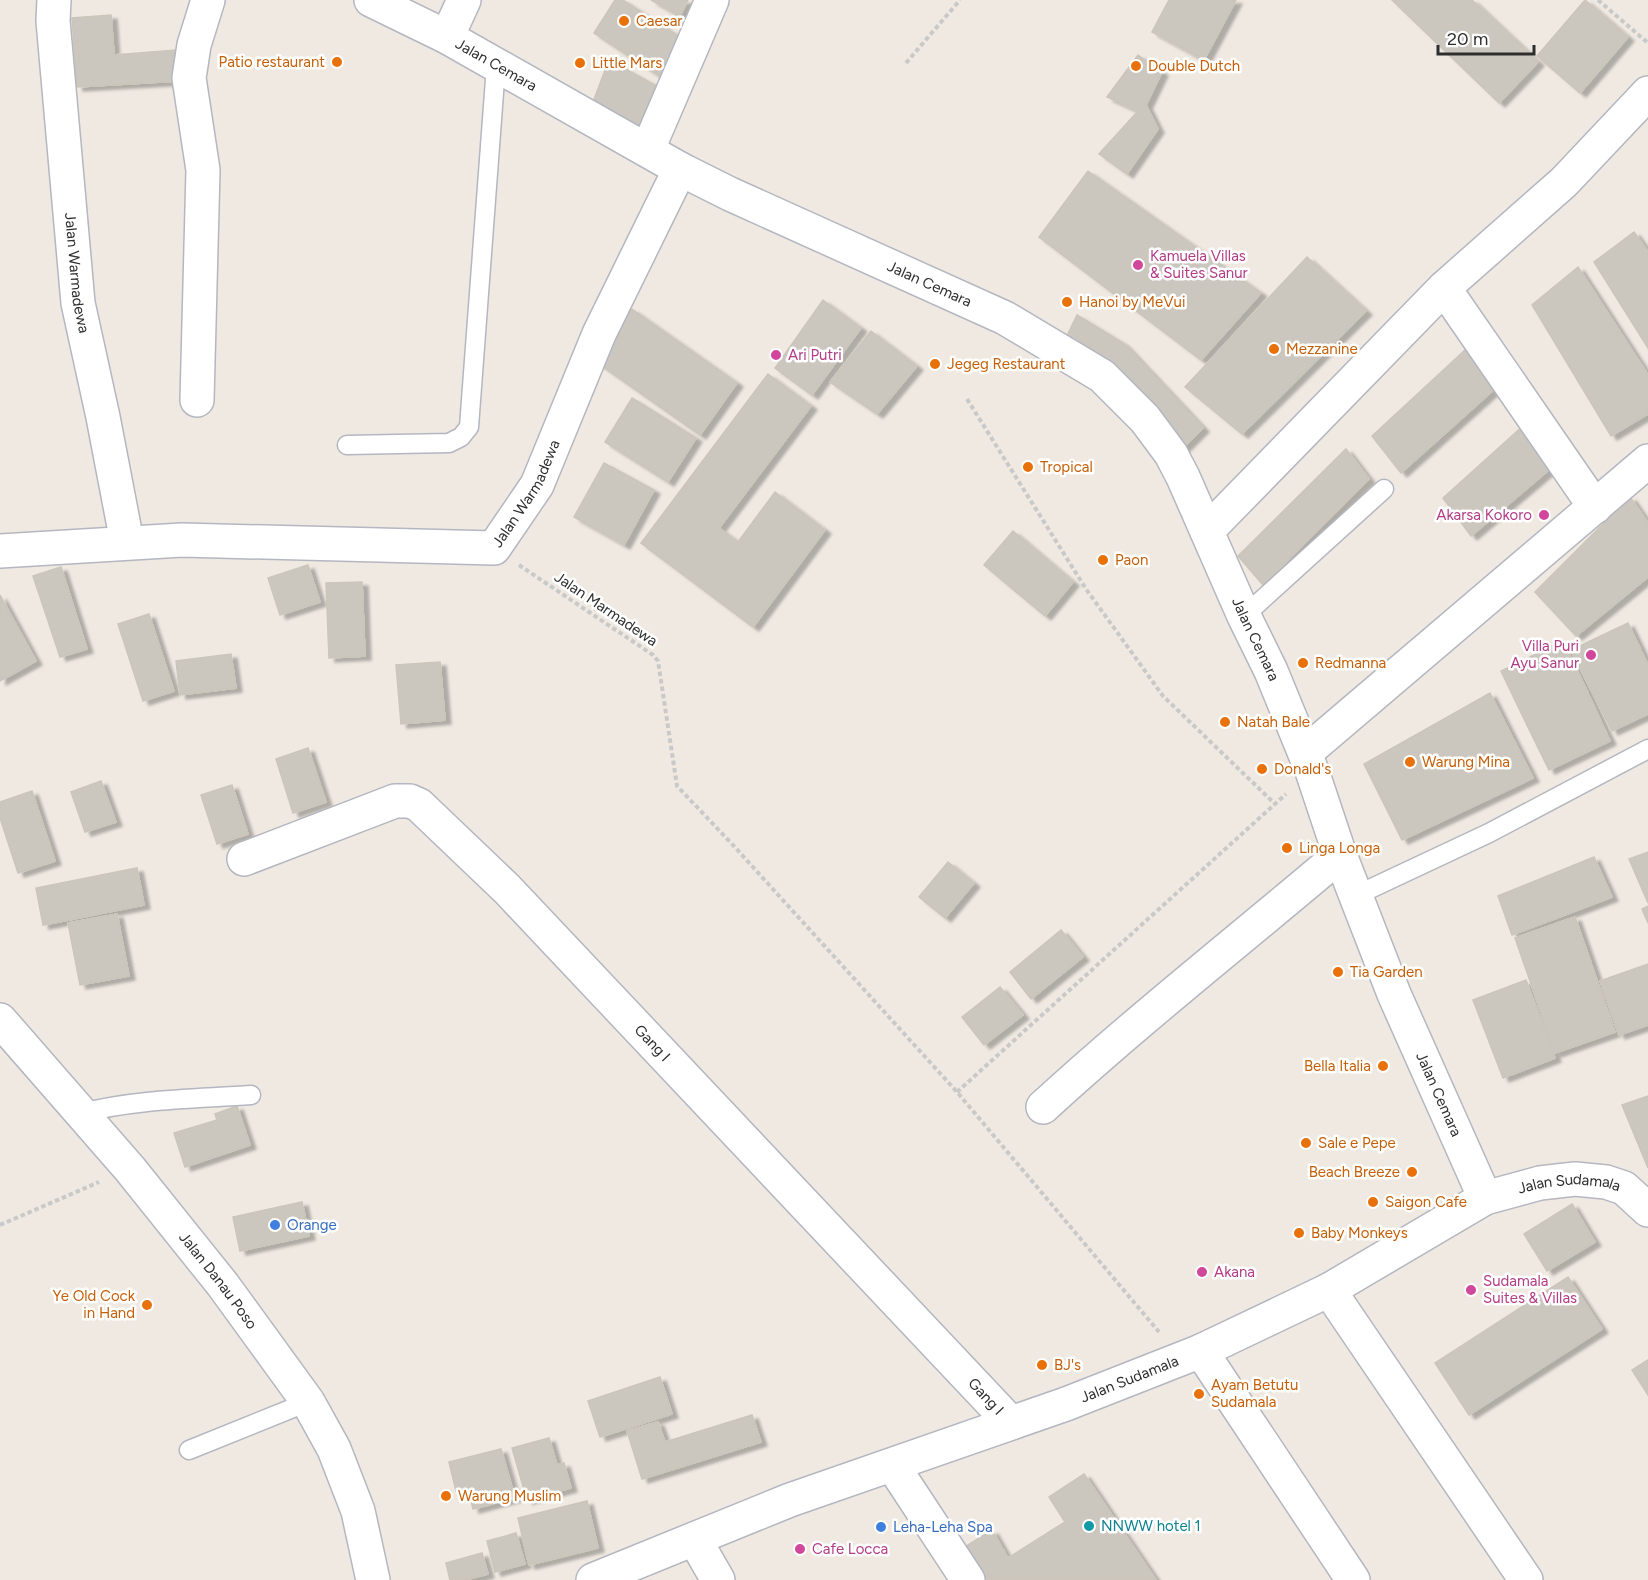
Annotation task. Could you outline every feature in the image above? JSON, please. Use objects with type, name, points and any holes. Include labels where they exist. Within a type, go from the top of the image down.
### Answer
[{"type":"street","name":"Jalan Warmadewa","points":[[54,0],[53,21],[78,303],[127,542]]},
{"type":"street","points":[[198,400],[203,170],[189,78],[194,45],[208,0]]},
{"type":"street","name":"Jalan Cemara","points":[[371,0],[447,37],[730,195],[1005,318],[1102,376],[1145,419],[1171,454],[1271,671],[1309,762],[1340,855],[1394,994],[1485,1198]]},
{"type":"street","points":[[447,37],[464,0]]},
{"type":"street","points":[[648,149],[712,0]]},
{"type":"street","points":[[1207,531],[1444,288],[1564,182],[1648,93]]},
{"type":"street","name":"Jalan Warmadewa","points":[[0,550],[182,540],[494,548],[537,485],[599,334],[680,169]]},
{"type":"street","points":[[1444,288],[1595,507]]},
{"type":"street","points":[[1309,762],[1648,461]]},
{"type":"street","name":"Gang I","points":[[244,860],[394,801],[410,801],[419,805],[507,889],[1011,1424]]},
{"type":"street","points":[[1043,1107],[1100,1055],[1340,855]]},
{"type":"street","name":"Jalan Danau Poso","points":[[0,1020],[130,1169],[223,1285],[308,1402],[334,1449],[358,1511],[373,1580]]},
{"type":"street","name":"Jalan Sudamala","points":[[593,1580],[790,1500],[1011,1424],[1192,1355],[1329,1290],[1485,1198],[1540,1183],[1575,1179],[1606,1182],[1624,1188],[1648,1210]]},
{"type":"street","points":[[1329,1290],[1526,1580]]},
{"type":"street","points":[[1192,1355],[1353,1580]]},
{"type":"street","points":[[893,1466],[968,1580]]},
{"type":"street","points":[[695,1540],[718,1580]]},
{"type":"lane","points":[[347,445],[449,442],[461,437],[469,427],[496,66]]},
{"type":"lane","points":[[1244,616],[1384,489]]},
{"type":"lane","points":[[1357,895],[1489,833],[1648,749]]},
{"type":"lane","points":[[82,1113],[105,1107],[146,1102],[250,1095]]},
{"type":"lane","points":[[189,1450],[308,1402]]},
{"type":"path","points":[[906,63],[960,0]]},
{"type":"path","points":[[1598,0],[1648,43]]},
{"type":"path","points":[[967,399],[1086,589],[1163,696],[1275,804]]},
{"type":"path","name":"Jalan Marmadewa","points":[[494,548],[653,655],[658,661],[677,786],[957,1092]]},
{"type":"path","points":[[1192,1355],[957,1092],[1275,804],[1309,762]]},
{"type":"path","points":[[0,1224],[130,1169]]},
{"type":"building","points":[[615,0],[623,0],[683,39],[659,76],[594,33]]},
{"type":"building","points":[[651,0],[688,0],[680,16]]},
{"type":"building","points":[[1169,0],[1236,0],[1204,60],[1152,32]]},
{"type":"building","points":[[1392,0],[1472,0],[1538,62],[1499,103]]},
{"type":"building","points":[[1585,0],[1628,37],[1580,93],[1537,56]]},
{"type":"building","points":[[111,15],[114,55],[176,50],[178,81],[77,87],[72,18]]},
{"type":"building","points":[[1138,55],[1162,72],[1146,105],[1138,111],[1107,97]]},
{"type":"building","points":[[609,60],[657,86],[639,128],[593,102]]},
{"type":"building","points":[[1146,105],[1158,129],[1127,174],[1099,154]]},
{"type":"building","points":[[1088,171],[1261,293],[1201,360],[1039,237]]},
{"type":"building","points":[[1634,232],[1648,252],[1648,348],[1594,262]]},
{"type":"building","name":"Mezzanine","points":[[1307,257],[1366,311],[1242,434],[1185,387]]},
{"type":"building","points":[[1578,267],[1648,375],[1648,414],[1611,436],[1532,305]]},
{"type":"building","points":[[823,300],[861,328],[812,395],[775,368]]},
{"type":"building","points":[[632,309],[737,383],[700,435],[595,361]]},
{"type":"building","points":[[1077,315],[1123,343],[1203,428],[1179,452],[1063,344]]},
{"type":"building","points":[[871,331],[917,366],[877,414],[830,382]]},
{"type":"building","points":[[1466,349],[1499,385],[1401,473],[1372,436]]},
{"type":"building","points":[[768,374],[811,406],[719,528],[738,542],[775,492],[825,530],[753,627],[641,543]]},
{"type":"building","points":[[632,398],[696,438],[668,482],[605,442]]},
{"type":"building","points":[[1525,424],[1557,463],[1471,536],[1443,498]]},
{"type":"building","points":[[1346,449],[1369,479],[1263,585],[1238,556]]},
{"type":"building","points":[[604,463],[654,490],[624,545],[574,517]]},
{"type":"building","points":[[1630,497],[1648,523],[1648,577],[1576,636],[1535,592]]},
{"type":"building","points":[[1013,531],[1073,582],[1045,616],[984,565]]},
{"type":"building","points":[[308,565],[320,602],[280,615],[268,578]]},
{"type":"building","points":[[61,567],[87,649],[60,657],[33,576]]},
{"type":"building","points":[[362,582],[365,656],[329,658],[326,583]]},
{"type":"building","points":[[0,595],[36,661],[0,681]]},
{"type":"building","points":[[149,614],[174,691],[143,701],[118,624]]},
{"type":"building","points":[[1628,623],[1648,665],[1648,714],[1612,731],[1571,650]]},
{"type":"building","points":[[1563,641],[1587,691],[1525,721],[1501,671]]},
{"type":"building","points":[[231,654],[236,688],[180,695],[176,661]]},
{"type":"building","points":[[440,662],[445,720],[401,724],[396,665]]},
{"type":"building","points":[[1587,691],[1610,741],[1549,770],[1525,721]]},
{"type":"building","points":[[1490,693],[1533,778],[1402,840],[1364,764]]},
{"type":"building","points":[[308,748],[326,802],[293,813],[276,759]]},
{"type":"building","points":[[101,781],[116,822],[85,832],[71,792]]},
{"type":"building","points":[[232,785],[248,834],[217,844],[201,795]]},
{"type":"building","points":[[32,791],[55,861],[18,873],[0,818],[0,802]]},
{"type":"building","points":[[1648,852],[1648,903],[1629,859]]},
{"type":"building","points":[[1594,857],[1612,897],[1512,935],[1498,896]]},
{"type":"building","points":[[948,862],[974,883],[945,918],[919,897]]},
{"type":"building","points":[[137,868],[144,905],[43,925],[36,888]]},
{"type":"building","points":[[1648,906],[1648,923],[1642,909]]},
{"type":"building","points":[[117,914],[129,976],[80,985],[68,923]]},
{"type":"building","points":[[1575,917],[1615,1032],[1555,1053],[1515,938]]},
{"type":"building","points":[[1061,930],[1083,957],[1031,999],[1010,972]]},
{"type":"building","points":[[1648,964],[1648,1025],[1619,1035],[1600,981]]},
{"type":"building","points":[[1526,980],[1555,1058],[1503,1078],[1473,1000]]},
{"type":"building","points":[[1000,987],[1023,1015],[984,1045],[962,1017]]},
{"type":"building","points":[[1648,1096],[1648,1168],[1622,1105]]},
{"type":"building","points":[[237,1106],[250,1145],[185,1167],[174,1133],[217,1120],[215,1114]]},
{"type":"building","points":[[302,1202],[309,1236],[240,1251],[233,1217]]},
{"type":"building","points":[[1572,1204],[1595,1242],[1547,1271],[1524,1234]]},
{"type":"building","points":[[1568,1277],[1602,1329],[1469,1415],[1435,1363]]},
{"type":"building","points":[[1648,1360],[1648,1395],[1632,1370]]},
{"type":"building","points":[[660,1377],[672,1414],[600,1437],[588,1401]]},
{"type":"building","points":[[752,1415],[761,1442],[642,1479],[627,1431],[658,1422],[665,1442]]},
{"type":"building","points":[[549,1438],[557,1465],[564,1463],[571,1488],[527,1500],[512,1448]]},
{"type":"building","points":[[501,1449],[515,1498],[473,1509],[468,1487],[456,1491],[449,1462]]},
{"type":"building","name":"NNWW hotel 1","points":[[1084,1474],[1156,1580],[973,1580],[955,1553],[992,1530],[1008,1558],[1065,1522],[1049,1497]]},
{"type":"building","points":[[587,1501],[598,1548],[529,1565],[518,1518]]},
{"type":"building","points":[[516,1533],[525,1564],[495,1572],[487,1541]]},
{"type":"building","points":[[482,1553],[488,1574],[465,1580],[450,1580],[446,1563]]},
{"type":"place","name":"Caesar","points":[[624,21]]},
{"type":"place","name":"Patio restaurant","points":[[337,62]]},
{"type":"place","name":"Little Mars","points":[[580,63]]},
{"type":"place","name":"Double Dutch","points":[[1136,66]]},
{"type":"place","name":"Kamuela Villas & Suites Sanur","points":[[1138,265]]},
{"type":"place","name":"Hanoi by MeVui","points":[[1067,302]]},
{"type":"place","name":"Mezzanine","points":[[1274,349]]},
{"type":"place","name":"Ari Putri","points":[[776,355]]},
{"type":"place","name":"Jegeg Restaurant","points":[[935,364]]},
{"type":"place","name":"Tropical","points":[[1028,467]]},
{"type":"place","name":"Akarsa Kokoro","points":[[1544,515]]},
{"type":"place","name":"Paon","points":[[1103,560]]},
{"type":"place","name":"Villa Puri Ayu Sanur","points":[[1591,655]]},
{"type":"place","name":"Redmanna","points":[[1303,663]]},
{"type":"place","name":"Natah Bale","points":[[1225,722]]},
{"type":"place","name":"Warung Mina","points":[[1410,762]]},
{"type":"place","name":"Donald's","points":[[1262,769]]},
{"type":"place","name":"Linga Longa","points":[[1287,848]]},
{"type":"place","name":"Tia Garden","points":[[1338,972]]},
{"type":"place","name":"Bella Italia","points":[[1383,1066]]},
{"type":"place","name":"Sale e Pepe","points":[[1306,1143]]},
{"type":"place","name":"Beach Breeze","points":[[1412,1172]]},
{"type":"place","name":"Saigon Cafe","points":[[1373,1202]]},
{"type":"place","name":"Orange","points":[[275,1225]]},
{"type":"place","name":"Baby Monkeys","points":[[1299,1233]]},
{"type":"place","name":"Akana","points":[[1202,1272]]},
{"type":"place","name":"Sudamala Suites & Villas","points":[[1471,1290]]},
{"type":"place","name":"Ye Old Cock in Hand","points":[[147,1305]]},
{"type":"place","name":"BJ's","points":[[1042,1365]]},
{"type":"place","name":"Ayam Betutu Sudamala","points":[[1199,1394]]},
{"type":"place","name":"Warung Muslim","points":[[446,1496]]},
{"type":"place","name":"NNWW hotel 1","points":[[1089,1526]]},
{"type":"place","name":"Leha-Leha Spa","points":[[881,1527]]},
{"type":"place","name":"Cafe Locca","points":[[800,1549]]}]
